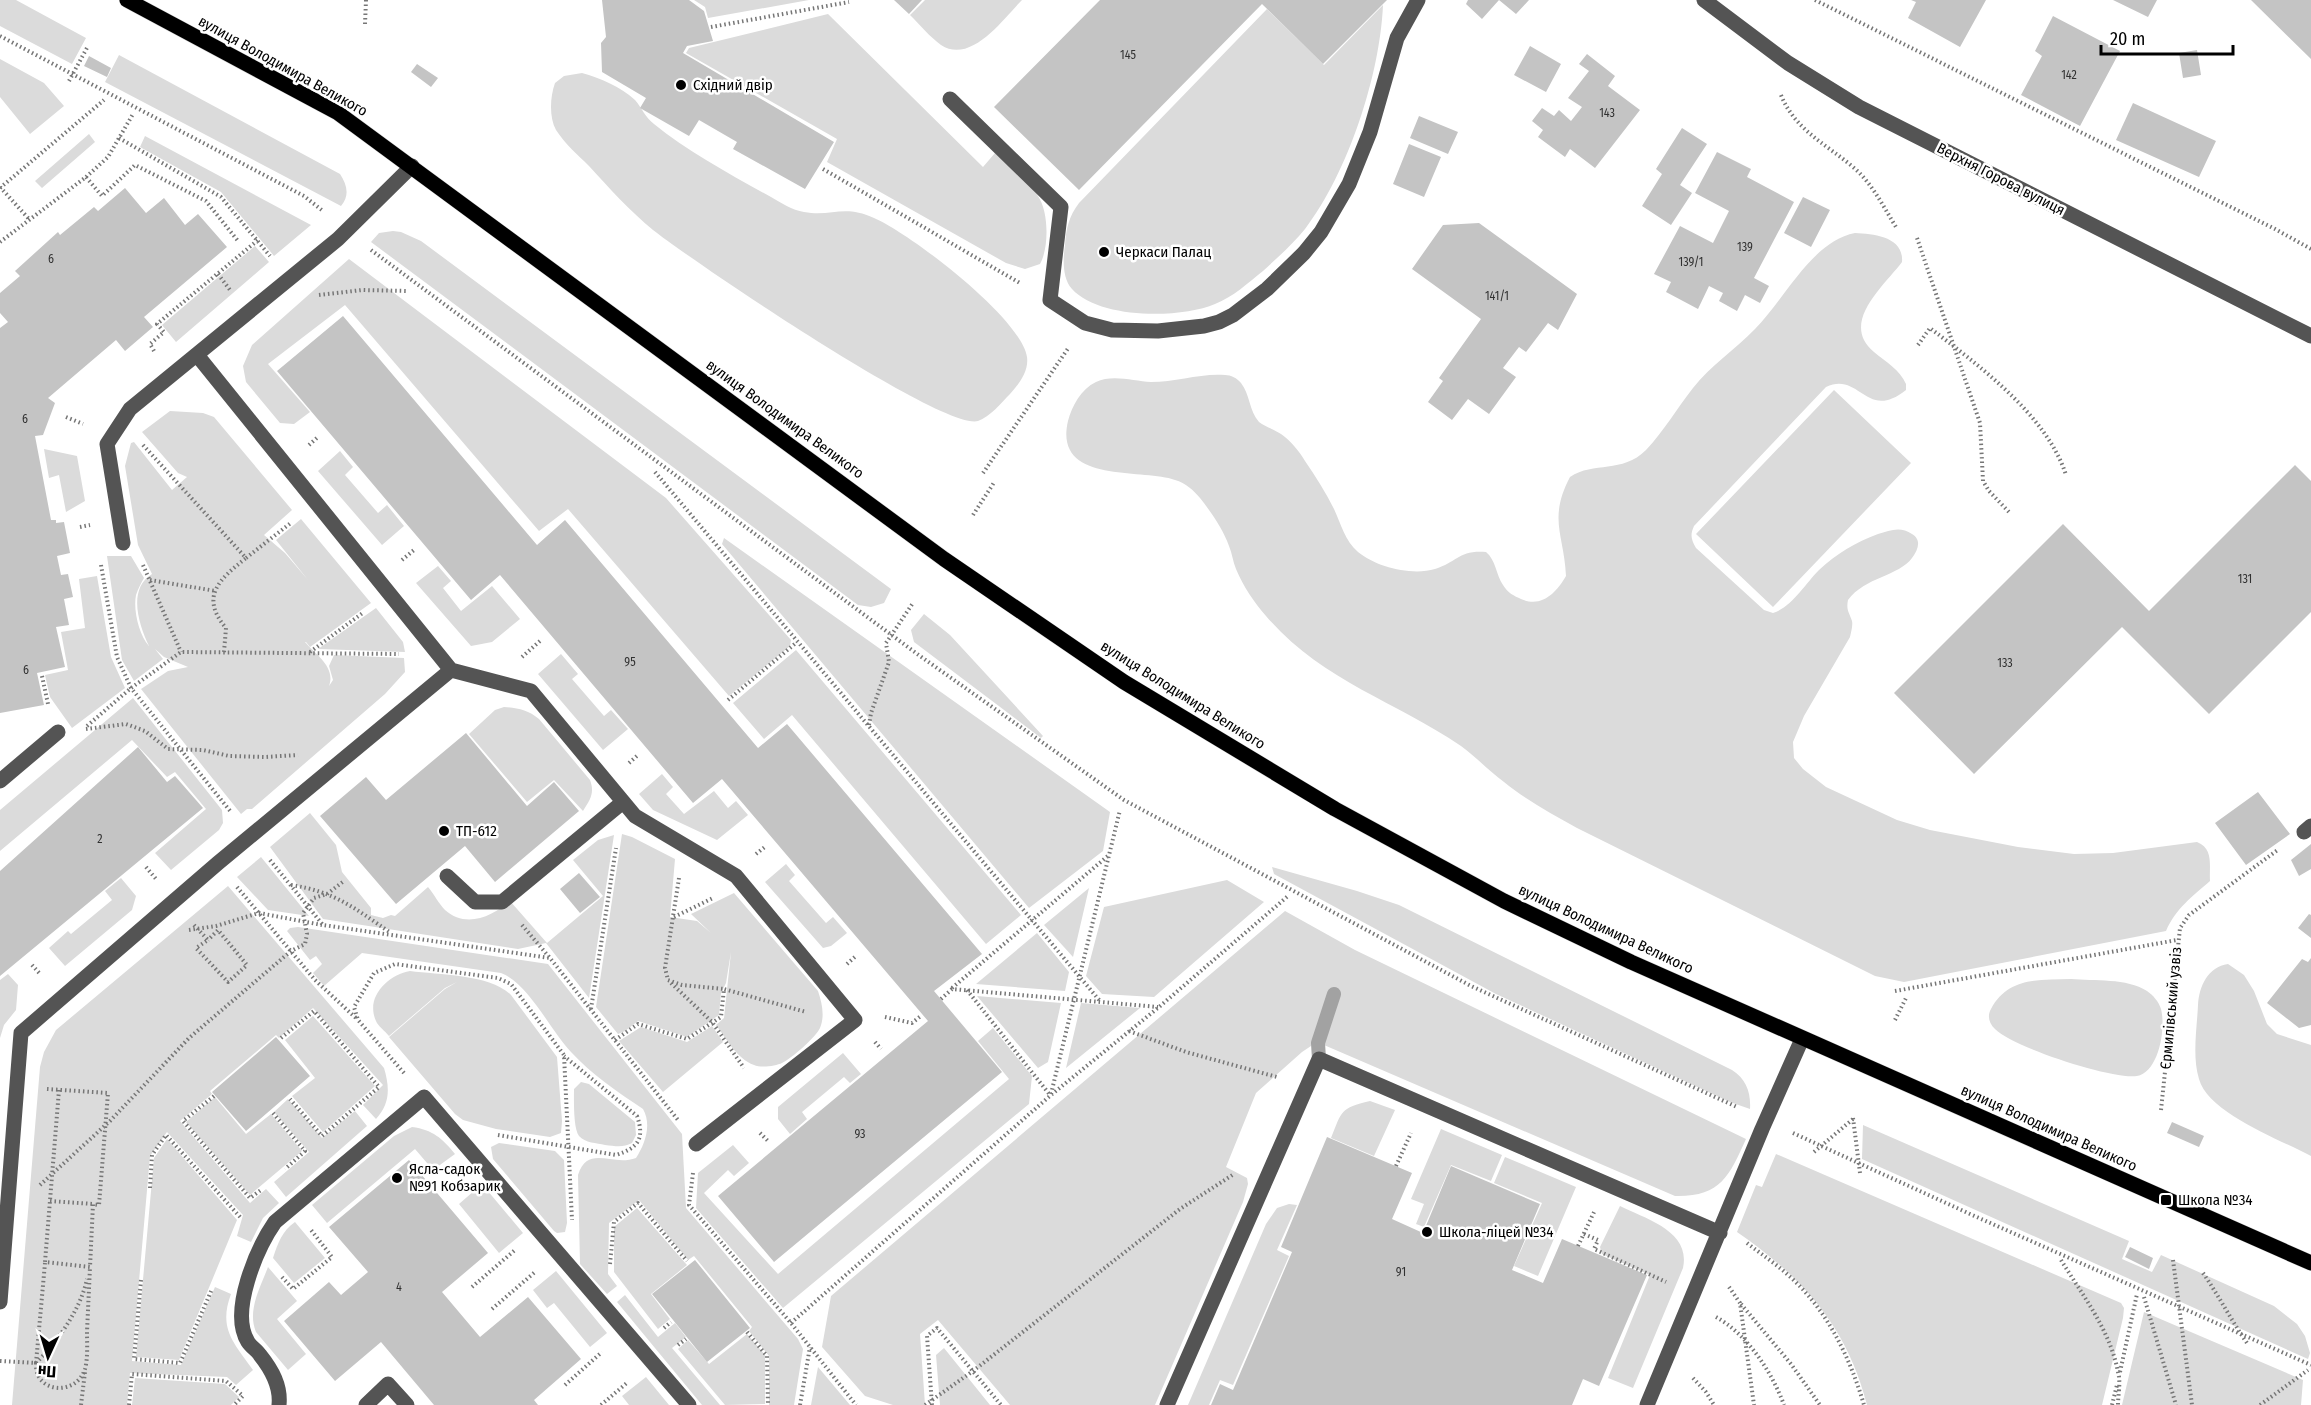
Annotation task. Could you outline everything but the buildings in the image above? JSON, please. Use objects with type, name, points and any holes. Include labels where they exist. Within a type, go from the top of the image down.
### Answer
[{"type":"main road","name":"вулиця Володимира Великого","points":[[127,0],[338,113],[944,559],[1124,682],[1335,809],[1494,895],[1631,962],[2311,1263]]},
{"type":"street","points":[[950,99],[1062,207],[1050,300],[1085,323],[1112,330],[1158,331],[1204,326],[1233,315],[1267,289],[1304,253],[1321,232],[1349,184],[1370,132],[1397,38],[1418,0]]},
{"type":"street","name":"Верхня Горова вулиця","points":[[1704,0],[1765,46],[1859,107],[2311,336]]},
{"type":"street","points":[[124,546],[107,444],[130,409],[347,230],[412,166]]},
{"type":"street","points":[[197,355],[451,670],[531,691],[635,816],[736,876],[855,1020],[696,1144]]},
{"type":"street","points":[[0,1302],[21,1034],[218,863],[451,670]]},
{"type":"street","points":[[0,781],[58,732]]},
{"type":"street","points":[[447,876],[475,902],[502,902],[623,802]]},
{"type":"street","points":[[1647,1405],[1802,1039]]},
{"type":"street","points":[[1167,1405],[1319,1059],[1720,1233]]},
{"type":"street","points":[[279,1405],[279,1385],[261,1356],[248,1342],[240,1315],[241,1302],[264,1238],[275,1222],[292,1207],[424,1097],[688,1405]]},
{"type":"street","points":[[366,1405],[388,1384],[407,1405]]},
{"type":"path","points":[[364,24],[366,0]]},
{"type":"path","points":[[1815,0],[2311,249]]},
{"type":"path","points":[[711,27],[849,2]]},
{"type":"path","points":[[0,36],[304,196],[375,254],[892,634],[1124,800],[1471,986],[1859,1164],[2311,1365]]},
{"type":"path","points":[[69,81],[87,46]]},
{"type":"path","points":[[1765,46],[1773,74],[1791,115],[1809,134],[1861,175],[1880,199],[1896,227]]},
{"type":"path","points":[[29,219],[0,187],[104,100]]},
{"type":"path","points":[[0,242],[86,177],[108,157],[133,114]]},
{"type":"path","points":[[119,138],[221,196],[274,261]]},
{"type":"path","points":[[86,177],[102,196],[135,165],[206,201],[238,240]]},
{"type":"path","points":[[823,169],[1050,300]]},
{"type":"path","points":[[1917,238],[1980,423],[1983,481],[1989,491],[2009,512]]},
{"type":"path","points":[[150,344],[164,332],[158,324],[258,240]]},
{"type":"path","points":[[218,274],[234,296]]},
{"type":"path","points":[[314,295],[362,290],[408,291]]},
{"type":"path","points":[[1918,345],[1930,328],[1989,375],[2041,427],[2058,454],[2066,474]]},
{"type":"path","points":[[983,473],[1068,348]]},
{"type":"path","points":[[66,417],[92,428]]},
{"type":"path","points":[[122,421],[246,558]]},
{"type":"path","points":[[655,472],[1100,1000]]},
{"type":"path","points":[[973,515],[995,481]]},
{"type":"path","points":[[225,652],[226,627],[215,614],[213,597],[223,576],[316,503]]},
{"type":"path","points":[[181,652],[138,552],[124,546],[99,553],[117,657],[131,688],[323,925]]},
{"type":"path","points":[[395,566],[414,550]]},
{"type":"path","points":[[150,579],[216,591]]},
{"type":"path","points":[[310,652],[389,594]]},
{"type":"path","points":[[869,726],[871,713],[889,662],[886,643],[913,603]]},
{"type":"path","points":[[520,659],[540,641]]},
{"type":"path","points":[[728,700],[797,642]]},
{"type":"path","points":[[131,688],[181,652],[438,655]]},
{"type":"path","points":[[81,730],[126,724],[145,731],[168,749],[203,750],[229,756],[319,754],[331,769]]},
{"type":"path","points":[[591,1010],[623,802]]},
{"type":"path","points":[[1051,1095],[1120,810]]},
{"type":"path","name":"Єрмилівський узвіз","points":[[2161,1110],[2180,928],[2189,915],[2307,829]]},
{"type":"path","points":[[941,999],[1109,854]]},
{"type":"path","points":[[218,863],[315,980],[358,1020],[424,1097]]},
{"type":"path","points":[[8,1198],[28,1196],[106,1124],[189,1038],[291,951],[304,944],[307,934],[303,913],[314,898],[327,894],[344,881]]},
{"type":"path","points":[[742,883],[673,918],[665,968],[668,980],[712,1022],[762,1093]]},
{"type":"path","points":[[290,885],[316,889],[327,894],[361,911],[394,935]]},
{"type":"path","points":[[791,1323],[1051,1095],[1159,1007],[1288,896]]},
{"type":"path","points":[[173,902],[208,940]]},
{"type":"path","points":[[502,902],[550,958],[696,1144],[689,1205],[791,1323],[856,1405]]},
{"type":"path","points":[[139,931],[216,926],[259,913],[323,925],[550,958]]},
{"type":"path","points":[[218,930],[247,964],[228,982],[196,948],[208,940],[218,930]]},
{"type":"path","points":[[1895,991],[2177,940]]},
{"type":"path","points":[[358,1020],[354,1007],[374,973],[395,964],[498,978],[511,984],[564,1057],[637,1116],[641,1128],[639,1140],[630,1150],[616,1155],[450,1127]]},
{"type":"path","points":[[668,980],[682,985],[724,989],[821,1016],[855,1020],[886,1017],[912,1023],[922,1015]]},
{"type":"path","points":[[615,1040],[639,1024],[687,1039],[721,1017],[724,989]]},
{"type":"path","points":[[952,989],[1100,1000],[1159,1007]]},
{"type":"path","points":[[967,990],[1051,1095]]},
{"type":"path","points":[[1895,1020],[1906,996]]},
{"type":"path","points":[[281,1038],[314,1011],[379,1087],[322,1136],[290,1099]]},
{"type":"path","points":[[1129,1031],[1186,1052],[1307,1086]]},
{"type":"path","points":[[564,1057],[574,1271]]},
{"type":"path","points":[[17,1087],[108,1093],[99,1205],[51,1201]]},
{"type":"path","points":[[59,1090],[35,1374],[40,1381],[60,1389],[68,1388],[79,1381],[85,1368]]},
{"type":"path","points":[[214,1096],[183,1122],[250,1198],[269,1184]]},
{"type":"path","points":[[273,1113],[305,1151],[284,1171]]},
{"type":"path","points":[[1814,1152],[1853,1118],[1860,1173]]},
{"type":"path","points":[[1396,1167],[1414,1126]]},
{"type":"path","points":[[150,1188],[152,1155],[166,1135],[241,1218],[237,1228]]},
{"type":"path","points":[[925,1405],[932,1403],[1180,1209],[1236,1173]]},
{"type":"path","points":[[610,1272],[614,1222],[638,1203],[687,1262]]},
{"type":"path","points":[[81,1405],[93,1204]]},
{"type":"path","points":[[1578,1246],[1597,1205]]},
{"type":"path","points":[[259,1251],[293,1289],[332,1257],[292,1207]]},
{"type":"path","points":[[472,1287],[539,1230]]},
{"type":"path","points":[[1584,1234],[1598,1240],[1594,1249],[1679,1288],[1701,1309],[1720,1318],[1745,1342],[1763,1365],[1778,1389],[1784,1405]]},
{"type":"path","points":[[1742,1239],[1789,1276],[1815,1303],[1846,1356],[1864,1405]]},
{"type":"path","points":[[492,1309],[558,1252]]},
{"type":"path","points":[[2061,1260],[2101,1323],[2119,1374],[2118,1405]]},
{"type":"path","points":[[2173,1260],[2192,1405]]},
{"type":"path","points":[[45,1262],[90,1267]]},
{"type":"path","points":[[0,1361],[36,1363],[55,1344],[83,1297],[90,1267]]},
{"type":"path","points":[[2203,1273],[2247,1343]]},
{"type":"path","points":[[1723,1279],[1791,1364],[1820,1405]]},
{"type":"path","points":[[141,1280],[134,1359],[180,1363],[215,1281]]},
{"type":"path","points":[[2112,1405],[2137,1294]]},
{"type":"path","points":[[2144,1297],[2176,1405]]},
{"type":"path","points":[[1740,1303],[1754,1405]]},
{"type":"path","points":[[932,1403],[927,1336],[937,1328],[1001,1405]]},
{"type":"path","points":[[565,1385],[625,1332]]},
{"type":"path","points":[[747,1332],[767,1356],[768,1405]]},
{"type":"path","points":[[800,1405],[810,1347]]},
{"type":"path","points":[[2260,1405],[2308,1370]]},
{"type":"path","points":[[129,1405],[132,1374],[226,1381],[243,1396],[234,1405]]},
{"type":"shaded area","points":[[0,0],[16,0],[86,38],[72,64],[0,26]]},
{"type":"shaded area","points":[[694,0],[809,0],[708,18],[705,7]]},
{"type":"shaded area","points":[[925,0],[1022,0],[986,37],[964,49],[952,50],[937,42],[910,15]]},
{"type":"shaded area","points":[[1383,5],[1376,62],[1348,152],[1321,206],[1305,229],[1263,271],[1228,298],[1215,304],[1200,309],[1161,314],[1120,311],[1101,306],[1084,299],[1072,289],[1066,279],[1064,256],[1067,228],[1079,203],[1267,9],[1324,65]]},
{"type":"shaded area","points":[[828,14],[983,167],[995,153],[1034,190],[1042,203],[1046,220],[1045,249],[1040,264],[1025,269],[1006,263],[827,162],[837,139],[686,53],[689,48]]},
{"type":"shaded area","points":[[119,55],[340,174],[346,190],[344,202],[341,206],[105,82]]},
{"type":"shaded area","points":[[0,59],[44,83],[64,106],[30,134],[0,97]]},
{"type":"shaded area","points":[[582,73],[617,87],[635,100],[651,121],[681,144],[787,206],[814,213],[846,211],[864,214],[913,241],[962,279],[1006,321],[1020,340],[1027,357],[1025,372],[1020,382],[991,413],[982,419],[978,421],[956,417],[918,400],[870,373],[763,306],[676,247],[628,207],[567,145],[556,130],[551,107],[555,83],[564,76]]},
{"type":"shaded area","points":[[89,134],[95,142],[42,188],[35,181]]},
{"type":"shaded area","points":[[145,136],[311,225],[274,256],[221,192],[140,147]]},
{"type":"shaded area","points":[[393,231],[421,241],[891,589],[884,603],[871,607],[858,605],[371,242],[379,233]]},
{"type":"shaded area","points":[[1855,233],[1871,234],[1887,239],[1898,247],[1901,254],[1902,262],[1868,305],[1861,329],[1864,341],[1900,374],[1906,384],[1906,390],[1881,401],[1872,399],[1847,385],[1838,384],[1826,387],[1694,526],[1693,542],[1696,548],[1764,610],[1773,613],[1786,606],[1826,564],[1854,545],[1887,531],[1904,530],[1915,536],[1918,542],[1917,548],[1906,564],[1863,586],[1848,600],[1852,623],[1850,637],[1804,716],[1793,742],[1794,758],[1803,769],[1826,787],[1897,820],[1930,830],[2018,847],[2074,854],[2113,853],[2197,842],[2208,853],[2210,881],[2180,909],[2166,931],[1904,982],[1875,976],[1568,823],[1512,789],[1461,746],[1334,674],[1288,638],[1257,605],[1245,588],[1220,527],[1192,490],[1175,480],[1104,470],[1087,465],[1074,456],[1067,441],[1068,421],[1072,410],[1082,393],[1096,382],[1109,378],[1151,382],[1207,375],[1232,376],[1244,387],[1253,413],[1259,422],[1285,437],[1300,454],[1328,497],[1347,538],[1358,552],[1384,566],[1405,571],[1426,571],[1443,566],[1469,553],[1486,552],[1492,559],[1505,588],[1518,598],[1535,602],[1553,593],[1566,576],[1559,516],[1563,492],[1570,477],[1589,469],[1627,462],[1646,450],[1700,380],[1755,329],[1812,259],[1825,247],[1840,238]]},
{"type":"shaded area","points":[[255,246],[269,262],[176,342],[162,325]]},
{"type":"shaded area","points":[[349,259],[666,498],[791,640],[790,646],[729,696],[568,509],[539,531],[345,305],[268,364],[310,412],[294,424],[280,423],[246,382],[243,366],[252,345]]},
{"type":"shaded area","points":[[1834,390],[1911,463],[1773,607],[1696,534]]},
{"type":"shaded area","points":[[170,411],[203,413],[214,417],[292,510],[264,535],[285,553],[308,580],[276,540],[301,519],[371,603],[310,647],[305,642],[327,667],[330,673],[329,686],[333,680],[329,666],[334,655],[404,658],[405,672],[385,694],[252,809],[247,809],[241,814],[141,689],[168,671],[188,667],[164,657],[155,649],[163,659],[134,681],[122,660],[107,556],[131,556],[144,578],[136,595],[135,608],[140,629],[149,646],[139,618],[137,598],[144,581],[152,574],[138,545],[125,466],[131,443],[134,442],[172,490],[187,477],[178,473],[142,432]]},
{"type":"shaded area","points":[[44,449],[77,456],[85,501],[66,512],[59,475],[49,478]]},
{"type":"shaded area","points":[[340,451],[353,467],[345,475],[378,513],[387,505],[404,526],[382,545],[318,471]]},
{"type":"shaded area","points":[[724,538],[1110,812],[1103,851],[1029,908],[722,544]]},
{"type":"shaded area","points":[[438,566],[451,581],[443,588],[461,611],[492,586],[520,619],[492,642],[471,646],[416,583]]},
{"type":"shaded area","points":[[97,576],[111,657],[125,688],[72,728],[50,697],[45,675],[68,670],[61,632],[85,628],[79,579]]},
{"type":"shaded area","points":[[376,608],[403,642],[405,652],[318,649]]},
{"type":"shaded area","points":[[924,614],[950,635],[1043,736],[1041,738],[914,642],[911,630]]},
{"type":"shaded area","points":[[796,650],[1021,915],[986,944],[792,715],[764,739],[733,703]]},
{"type":"shaded area","points":[[561,654],[578,674],[572,679],[604,716],[611,710],[628,729],[603,750],[538,674]]},
{"type":"shaded area","points":[[133,698],[222,810],[223,823],[219,830],[171,870],[155,853],[206,809],[175,772],[167,777],[132,740],[0,851],[0,810]]},
{"type":"shaded area","points":[[504,707],[523,710],[539,719],[590,780],[592,793],[583,811],[554,780],[527,802],[469,734],[495,710]]},
{"type":"shaded area","points":[[662,774],[673,787],[666,794],[684,814],[714,791],[728,808],[736,801],[748,815],[717,840],[653,810],[639,794]]},
{"type":"shaded area","points":[[310,813],[336,845],[342,872],[371,908],[371,915],[383,918],[395,916],[428,887],[445,910],[462,919],[488,915],[510,901],[547,943],[603,896],[573,860],[598,840],[614,835],[589,998],[546,943],[518,949],[323,919],[270,847]]},
{"type":"shaded area","points":[[622,834],[675,859],[670,917],[697,921],[711,933],[691,914],[734,893],[818,991],[822,1009],[820,1028],[809,1042],[791,1057],[776,1065],[754,1065],[737,1053],[716,1025],[724,1018],[731,952],[726,983],[721,993],[719,1015],[687,1037],[638,1021],[618,1034],[596,1007]]},
{"type":"shaded area","points":[[261,857],[309,916],[268,910],[237,877]]},
{"type":"shaded area","points":[[786,864],[795,875],[789,881],[826,923],[833,917],[847,933],[831,946],[823,948],[765,882]]},
{"type":"shaded area","points":[[1272,867],[1399,905],[1732,1070],[1747,1086],[1750,1109],[1730,1102],[1496,994],[1274,874]]},
{"type":"shaded area","points":[[121,878],[136,896],[132,910],[65,966],[49,948],[68,931],[71,934],[112,900],[105,891]]},
{"type":"shaded area","points":[[1227,880],[1264,902],[1154,997],[1102,994],[1086,976],[1104,907]]},
{"type":"shaded area","points":[[228,886],[384,1068],[388,1095],[384,1108],[376,1119],[363,1105],[383,1085],[313,1008],[279,1038],[276,1035],[210,1091],[212,1094],[180,1121],[250,1203],[266,1189],[279,1203],[263,1218],[251,1242],[237,1236],[243,1215],[167,1132],[150,1156],[132,1361],[181,1365],[215,1287],[231,1294],[227,1306],[227,1326],[234,1343],[253,1370],[236,1385],[227,1377],[130,1373],[127,1405],[12,1405],[40,1067],[44,1052],[56,1030]]},
{"type":"shaded area","points":[[1089,888],[1073,957],[1044,925]]},
{"type":"shaded area","points":[[1285,911],[1355,950],[1746,1139],[1734,1164],[1721,1182],[1713,1188],[1703,1193],[1675,1196],[1317,1042],[1302,1052],[1256,1093],[1226,1167],[1247,1178],[1248,1184],[1243,1202],[1155,1405],[1010,1405],[938,1320],[920,1334],[925,1405],[893,1405],[865,1396],[822,1347],[831,1296]]},
{"type":"shaded area","points":[[298,927],[548,964],[682,1134],[686,1208],[798,1339],[803,1349],[794,1405],[769,1405],[769,1356],[749,1331],[752,1327],[694,1256],[688,1260],[639,1200],[609,1223],[608,1274],[617,1286],[607,1294],[580,1264],[578,1175],[582,1166],[594,1158],[627,1160],[636,1158],[646,1134],[646,1115],[643,1109],[606,1083],[579,1060],[563,1043],[539,1008],[521,987],[501,973],[362,953],[324,986],[313,973],[322,964],[316,956],[310,960],[287,931]]},
{"type":"shaded area","points":[[1037,933],[1069,972],[1065,991],[976,984]]},
{"type":"shaded area","points":[[2228,964],[2244,975],[2254,991],[2267,1024],[2277,1034],[2311,1045],[2311,1156],[2230,1114],[2205,1091],[2199,1079],[2195,1052],[2200,991],[2210,973]]},
{"type":"shaded area","points":[[410,971],[477,979],[502,988],[511,995],[557,1057],[561,1133],[550,1137],[496,1129],[463,1120],[455,1114],[389,1037],[445,989],[457,982],[445,988],[389,1036],[378,1025],[373,1012],[376,996],[381,988],[394,977]]},
{"type":"shaded area","points":[[8,974],[18,985],[16,1010],[4,1025],[0,1038],[0,980]]},
{"type":"shaded area","points":[[2071,979],[2130,984],[2147,991],[2155,999],[2160,1006],[2162,1017],[2161,1037],[2156,1058],[2145,1073],[2125,1076],[2063,1061],[2005,1036],[1991,1024],[1989,1017],[1991,1009],[2006,991],[2025,982]]},
{"type":"shaded area","points":[[977,996],[1061,1003],[1048,1062],[1038,1068]]},
{"type":"shaded area","points":[[1081,1003],[1140,1008],[1066,1068]]},
{"type":"shaded area","points":[[313,1016],[375,1086],[323,1132],[292,1096],[315,1078],[285,1040]]},
{"type":"shaded area","points":[[712,1026],[723,1042],[663,1092],[619,1041],[641,1027],[687,1042]]},
{"type":"shaded area","points":[[993,1028],[1032,1076],[1029,1104],[783,1308],[696,1208],[698,1173],[733,1145],[749,1163],[734,1176],[728,1170],[704,1193],[778,1274],[1009,1079],[978,1041]]},
{"type":"shaded area","points":[[843,1053],[861,1074],[850,1083],[844,1077],[802,1112],[807,1119],[790,1134],[778,1119],[778,1107]]},
{"type":"shaded area","points":[[581,1082],[589,1084],[635,1122],[636,1135],[632,1143],[622,1146],[605,1145],[579,1136],[575,1120],[574,1089]]},
{"type":"shaded area","points":[[215,1097],[246,1134],[271,1114],[302,1151],[250,1195],[186,1122]]},
{"type":"shaded area","points":[[288,1099],[322,1138],[355,1111],[367,1126],[286,1197],[274,1182],[309,1152],[274,1112]]},
{"type":"shaded area","points":[[1370,1101],[1395,1110],[1374,1156],[1331,1138],[1343,1112]]},
{"type":"shaded area","points":[[1863,1125],[2129,1241],[2122,1259],[2152,1272],[2161,1255],[2274,1306],[2297,1324],[2305,1336],[2310,1353],[2308,1359],[1862,1159]]},
{"type":"shaded area","points":[[412,1127],[426,1130],[436,1136],[455,1154],[433,1170],[415,1149],[327,1223],[312,1205],[394,1136]]},
{"type":"shaded area","points":[[1441,1129],[1502,1155],[1491,1181],[1451,1165],[1424,1227],[1416,1224],[1424,1204],[1411,1199]]},
{"type":"shaded area","points":[[167,1139],[237,1220],[179,1360],[136,1357],[154,1158]]},
{"type":"shaded area","points":[[499,1143],[555,1151],[564,1160],[567,1223],[565,1232],[554,1231],[493,1159],[491,1147]]},
{"type":"shaded area","points":[[1776,1154],[2121,1303],[2124,1308],[2123,1318],[2102,1405],[1867,1405],[1847,1351],[1819,1306],[1782,1267],[1737,1232],[1756,1185],[1762,1187]]},
{"type":"shaded area","points":[[1505,1157],[1576,1187],[1538,1276],[1514,1266],[1542,1203],[1494,1183]]},
{"type":"shaded area","points":[[482,1184],[523,1233],[499,1253],[459,1204]]},
{"type":"shaded area","points":[[1289,1204],[1297,1205],[1277,1250],[1289,1256],[1233,1385],[1220,1380],[1209,1405],[1188,1405],[1266,1224],[1277,1208]]},
{"type":"shaded area","points":[[1620,1206],[1664,1228],[1680,1245],[1684,1255],[1683,1268],[1633,1388],[1608,1378],[1650,1275],[1602,1254],[1600,1247]]},
{"type":"shaded area","points":[[637,1208],[687,1265],[651,1294],[670,1319],[658,1329],[614,1272],[614,1227]]},
{"type":"shaded area","points":[[295,1222],[325,1258],[294,1283],[273,1258],[284,1233]]},
{"type":"shaded area","points":[[268,1267],[297,1301],[277,1319],[306,1354],[288,1370],[256,1332],[254,1324],[254,1308]]},
{"type":"shaded area","points":[[556,1271],[607,1333],[590,1347],[554,1303],[547,1308],[533,1290]]},
{"type":"shaded area","points":[[625,1295],[658,1337],[675,1323],[686,1337],[672,1348],[720,1405],[702,1405],[617,1302]]},
{"type":"shaded area","points":[[2144,1312],[2303,1380],[2301,1405],[2122,1405]]},
{"type":"shaded area","points":[[747,1334],[765,1355],[765,1404],[725,1405],[678,1349],[688,1340],[709,1364]]},
{"type":"shaded area","points":[[944,1348],[990,1405],[940,1405],[936,1355]]},
{"type":"shaded area","points":[[818,1367],[850,1405],[811,1405]]},
{"type":"shaded area","points":[[646,1377],[669,1405],[629,1405],[622,1396]]},
{"type":"shaded area","points":[[135,1378],[225,1384],[239,1397],[231,1405],[132,1405]]},
{"type":"waterway","points":[[1319,1059],[1318,1043],[1334,994]]},
{"type":"place","name":"Східний двір","points":[[681,85]]},
{"type":"place","name":"Черкаси Палац","points":[[1104,252]]},
{"type":"place","name":"ТП-612","points":[[444,831]]},
{"type":"place","name":"Ясла-садок №91 Кобзарик","points":[[397,1178]]},
{"type":"place","name":"Школа №34","points":[[2166,1200]]},
{"type":"place","name":"Школа-ліцей №34","points":[[1427,1232]]}]
